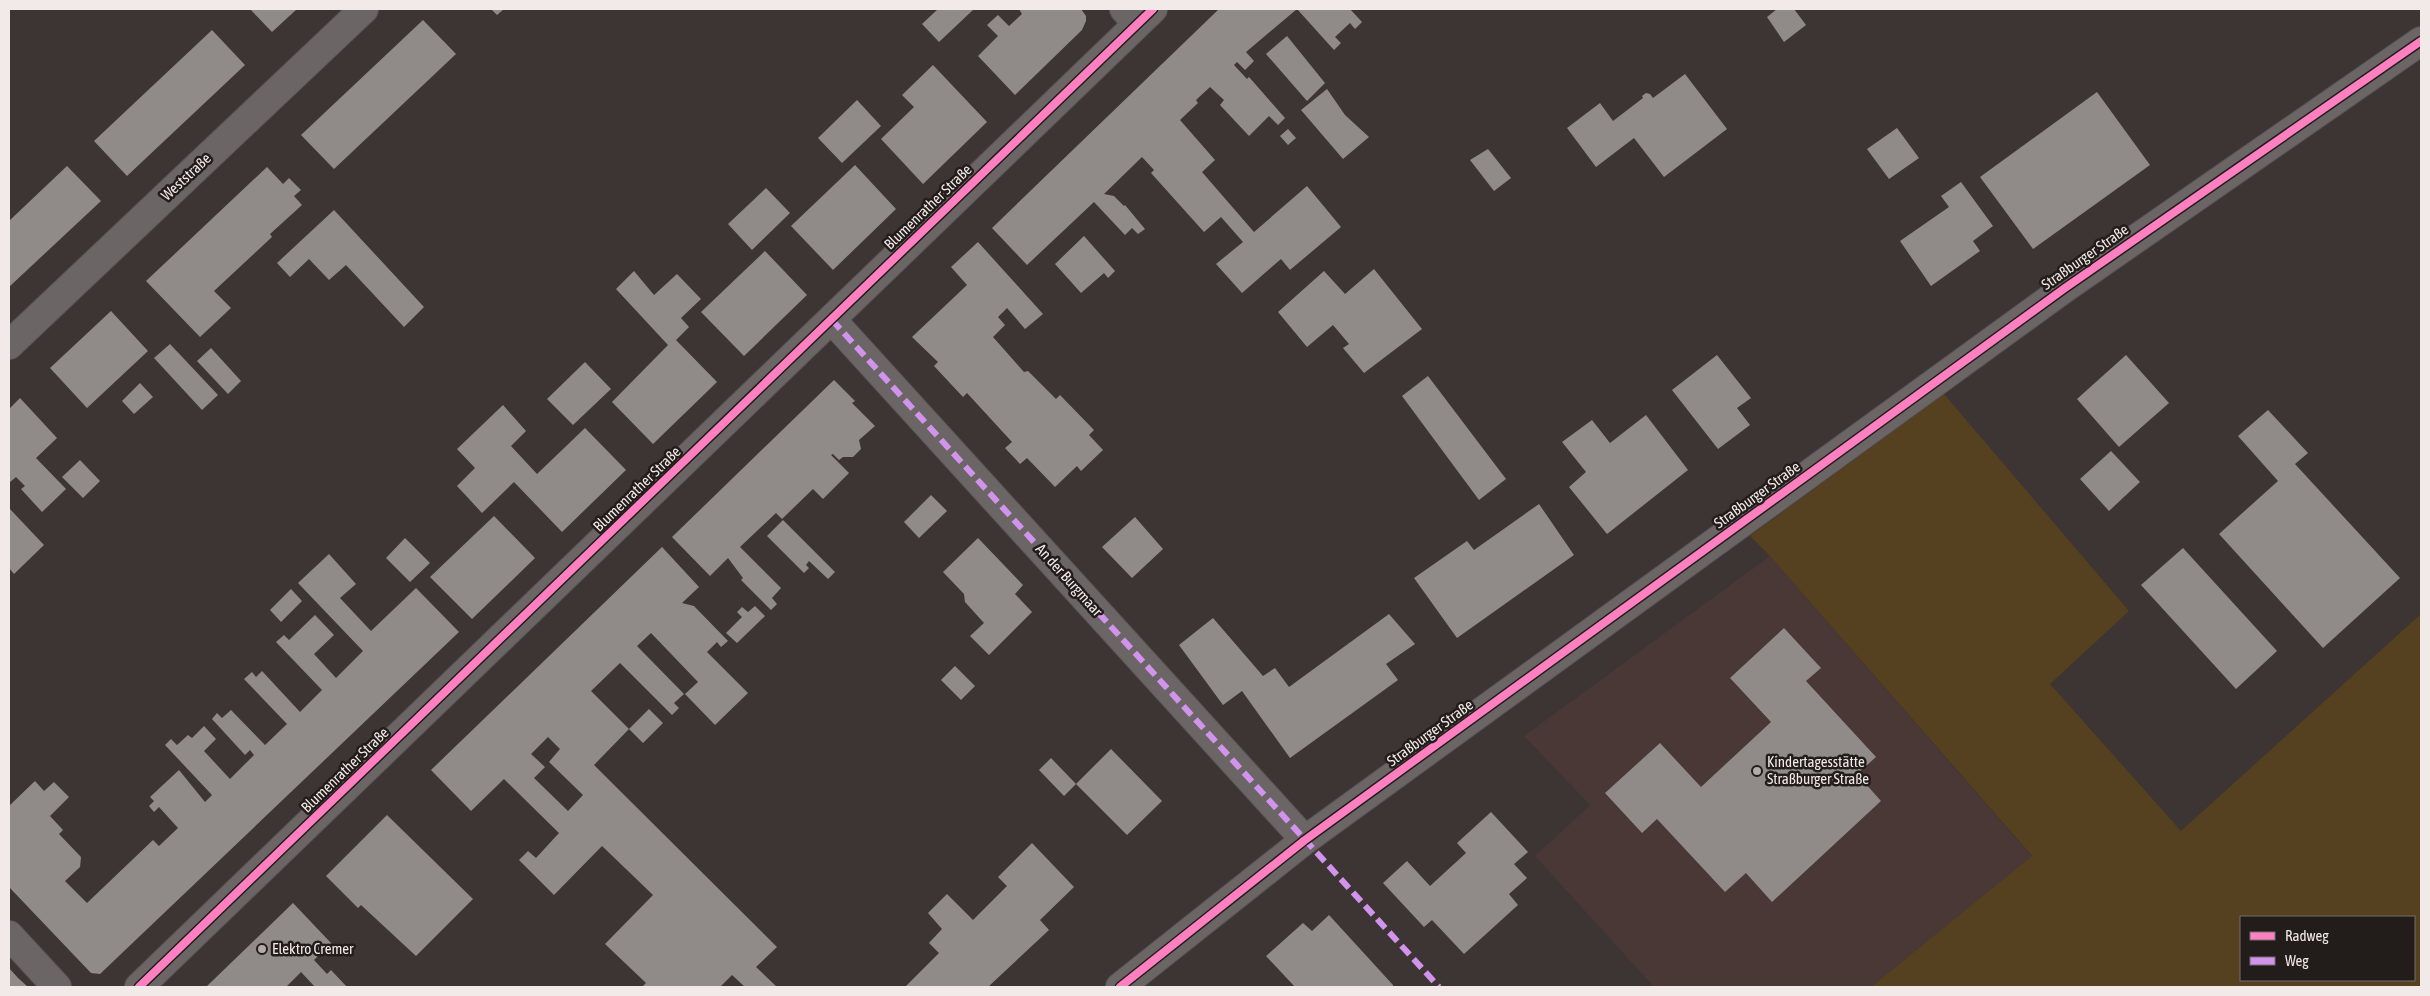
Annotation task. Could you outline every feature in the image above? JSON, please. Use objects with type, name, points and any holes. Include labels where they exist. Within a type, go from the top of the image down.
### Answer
[{"type":"street","name":"Weststraße","points":[[9,345],[364,9]]},
{"type":"street","name":"Blumenrather Straße","points":[[139,987],[832,320],[1138,14]]},
{"type":"street","name":"Straßburger Straße","points":[[1120,987],[1305,840],[2065,288],[2421,40]]},
{"type":"street","name":"An der Burgmaar","points":[[832,320],[1305,840]]},
{"type":"street","points":[[9,935],[57,987]]},
{"type":"shaded area","points":[[1944,394],[2129,611],[2050,684],[2181,831],[2421,614],[2421,987],[1871,987],[2032,856],[1770,556],[1750,536]]},
{"type":"shaded area","name":"Kindertagesstätte Straßburger Straße","points":[[1770,556],[2032,857],[1871,987],[1654,987],[1535,856],[1590,805],[1524,736]]},
{"type":"building","points":[[250,9],[297,9],[272,32]]},
{"type":"building","points":[[491,9],[504,9],[497,15]]},
{"type":"building","points":[[938,9],[974,9],[939,42],[922,24]]},
{"type":"building","points":[[1019,9],[1081,9],[1086,16],[1086,21],[1082,30],[1015,95],[978,56],[998,36],[987,25],[998,15],[1009,26],[1022,14]]},
{"type":"building","points":[[1219,9],[1297,9],[1246,52],[1254,61],[1245,70],[1237,62],[1234,65],[1247,79],[1249,77],[1285,118],[1278,125],[1269,116],[1249,136],[1220,105],[1224,100],[1210,87],[1196,100],[1198,103],[1180,120],[1215,160],[1202,172],[1254,232],[1307,186],[1341,227],[1290,270],[1281,259],[1242,293],[1216,264],[1243,242],[1221,217],[1204,232],[1151,173],[1154,170],[1142,157],[1104,194],[1114,196],[1125,205],[1145,229],[1138,234],[1132,228],[1125,235],[1094,202],[1027,265],[992,228]]},
{"type":"building","points":[[1297,9],[1350,9],[1362,22],[1355,29],[1350,23],[1335,37],[1341,43],[1334,50]]},
{"type":"building","points":[[1777,9],[1794,9],[1806,25],[1784,42],[1767,17]]},
{"type":"building","points":[[423,20],[456,54],[334,169],[301,135]]},
{"type":"building","points":[[212,30],[245,65],[127,176],[94,141]]},
{"type":"building","points":[[1287,36],[1325,83],[1307,101],[1266,54]]},
{"type":"building","points":[[933,65],[987,122],[923,184],[881,139],[914,107],[902,95]]},
{"type":"building","points":[[1685,74],[1727,129],[1664,177],[1634,138],[1596,167],[1567,128],[1600,103],[1613,121],[1643,98],[1642,96],[1646,93],[1650,94],[1653,98]]},
{"type":"building","points":[[1327,89],[1345,115],[1369,137],[1343,159],[1301,110]]},
{"type":"building","points":[[2097,92],[2150,165],[2033,249],[1980,177]]},
{"type":"building","points":[[857,100],[881,126],[842,163],[818,138]]},
{"type":"building","points":[[1897,128],[1919,158],[1889,179],[1867,149]]},
{"type":"building","points":[[1288,129],[1296,138],[1288,145],[1280,136]]},
{"type":"building","points":[[1488,149],[1511,178],[1494,191],[1470,160]]},
{"type":"building","points":[[855,165],[896,209],[833,270],[791,226]]},
{"type":"building","points":[[67,166],[101,201],[9,287],[9,221]]},
{"type":"building","points":[[267,167],[283,184],[289,178],[301,190],[294,196],[302,205],[270,234],[272,237],[214,291],[231,308],[200,337],[146,281]]},
{"type":"building","points":[[1961,182],[1993,226],[1973,241],[1980,251],[1931,286],[1900,241],[1949,207],[1941,196]]},
{"type":"building","points":[[766,188],[790,213],[752,250],[728,224]]},
{"type":"building","points":[[334,210],[424,307],[404,327],[346,265],[329,280],[309,259],[290,277],[277,263]]},
{"type":"building","points":[[1084,236],[1115,271],[1108,278],[1104,273],[1081,293],[1055,264]]},
{"type":"building","points":[[978,242],[1043,314],[1025,329],[1007,308],[998,317],[1005,325],[993,337],[1024,372],[1028,371],[1056,399],[1060,395],[1094,430],[1089,435],[1103,450],[1081,471],[1077,466],[1055,487],[1027,458],[1020,464],[1005,448],[1012,442],[967,393],[963,397],[934,366],[938,362],[912,337],[967,285],[951,267]]},
{"type":"building","points":[[765,251],[807,295],[744,356],[701,312]]},
{"type":"building","points":[[1374,269],[1422,329],[1364,373],[1343,348],[1349,344],[1333,325],[1307,347],[1278,312],[1324,271],[1345,294]]},
{"type":"building","points":[[634,271],[654,295],[677,274],[701,299],[681,318],[689,327],[676,340],[717,382],[653,444],[612,402],[668,345],[616,289]]},
{"type":"building","points":[[111,311],[148,351],[87,408],[50,368]]},
{"type":"building","points":[[170,344],[218,395],[202,410],[154,358]]},
{"type":"building","points":[[211,348],[241,381],[228,394],[197,361]]},
{"type":"building","points":[[1717,355],[1751,398],[1737,408],[1750,425],[1718,449],[1672,390]]},
{"type":"building","points":[[2126,355],[2169,403],[2119,447],[2077,399]]},
{"type":"building","points":[[585,362],[611,389],[573,425],[547,399]]},
{"type":"building","points":[[1428,376],[1506,479],[1479,500],[1402,396]]},
{"type":"building","points":[[834,380],[855,401],[852,403],[875,426],[859,440],[861,449],[853,457],[843,457],[839,460],[833,454],[831,455],[849,473],[823,499],[813,489],[782,519],[776,513],[740,547],[781,588],[772,598],[777,604],[771,610],[741,580],[743,578],[728,558],[710,576],[672,537]]},
{"type":"building","points":[[140,383],[153,397],[134,414],[122,401]]},
{"type":"building","points":[[20,398],[57,438],[36,458],[66,489],[42,512],[21,489],[25,486],[16,477],[9,483],[9,409]]},
{"type":"building","points":[[503,405],[526,431],[511,446],[537,474],[585,428],[626,470],[562,532],[514,482],[482,513],[457,486],[475,468],[457,449]]},
{"type":"building","points":[[2268,410],[2308,453],[2295,464],[2400,578],[2323,648],[2219,534],[2278,481],[2238,436]]},
{"type":"building","points":[[1646,415],[1688,470],[1607,534],[1569,487],[1586,472],[1562,442],[1592,420],[1610,443]]},
{"type":"building","points":[[2111,451],[2140,482],[2109,511],[2080,479]]},
{"type":"building","points":[[80,460],[100,481],[83,498],[62,477]]},
{"type":"building","points":[[931,495],[947,511],[919,538],[904,522]]},
{"type":"building","points":[[1539,504],[1574,555],[1457,638],[1414,578],[1467,541],[1474,550]]},
{"type":"building","points":[[9,508],[44,545],[14,574],[9,568]]},
{"type":"building","points":[[494,516],[535,558],[472,619],[430,577]]},
{"type":"building","points":[[1135,517],[1163,549],[1132,578],[1102,547]]},
{"type":"building","points":[[783,520],[835,572],[828,579],[809,561],[806,565],[809,568],[804,573],[767,536]]},
{"type":"building","points":[[405,538],[430,563],[410,582],[386,558]]},
{"type":"building","points":[[978,538],[1023,585],[1015,594],[1032,612],[989,655],[970,636],[984,623],[965,602],[964,594],[943,572]]},
{"type":"building","points":[[662,547],[699,587],[682,603],[694,606],[728,641],[721,647],[717,642],[707,652],[748,693],[715,725],[685,694],[698,682],[651,633],[637,646],[684,694],[674,703],[679,708],[672,715],[620,663],[591,691],[629,729],[594,765],[777,947],[756,967],[777,987],[745,987],[732,975],[720,987],[642,987],[646,983],[605,944],[653,895],[602,846],[554,895],[519,860],[528,851],[536,858],[559,833],[504,779],[471,811],[431,770]],"holes":[[[548,737],[560,749],[549,762],[583,795],[568,811],[534,778],[545,767],[531,754]]]},
{"type":"building","points":[[2183,548],[2277,651],[2236,689],[2141,585]]},
{"type":"building","points":[[329,554],[356,584],[340,598],[371,631],[416,588],[459,632],[100,974],[91,973],[9,887],[9,806],[35,781],[44,791],[54,782],[69,797],[50,816],[63,830],[59,834],[81,857],[80,867],[65,881],[87,903],[153,840],[159,846],[178,828],[159,807],[154,812],[149,806],[154,801],[150,797],[179,770],[205,802],[212,795],[165,745],[171,739],[177,745],[188,735],[192,738],[204,726],[216,739],[204,751],[230,779],[254,755],[250,750],[245,755],[212,719],[217,713],[222,718],[231,710],[265,745],[287,724],[244,679],[252,672],[256,677],[262,671],[300,712],[322,690],[276,642],[284,635],[289,640],[315,615],[334,635],[314,654],[336,678],[363,651],[298,583]]},
{"type":"building","points":[[291,589],[302,601],[281,622],[270,610]]},
{"type":"building","points":[[755,606],[765,616],[737,643],[726,633],[742,617],[737,612],[742,607],[748,612]]},
{"type":"building","points":[[1389,614],[1415,644],[1386,664],[1398,680],[1290,758],[1242,691],[1223,705],[1179,645],[1213,618],[1263,676],[1275,668],[1289,687]]},
{"type":"building","points":[[1784,628],[1821,668],[1806,681],[1876,757],[1857,774],[1881,801],[1772,902],[1746,873],[1725,892],[1657,819],[1642,833],[1605,793],[1660,743],[1701,787],[1771,722],[1730,678]]},
{"type":"building","points":[[955,666],[975,686],[961,700],[941,680]]},
{"type":"building","points":[[649,709],[663,723],[643,743],[629,729]]},
{"type":"building","points":[[1111,749],[1162,801],[1127,835],[1076,784]]},
{"type":"building","points":[[1051,758],[1076,784],[1064,796],[1039,770]]},
{"type":"building","points":[[1491,812],[1528,852],[1514,864],[1527,878],[1509,894],[1518,905],[1464,954],[1432,920],[1424,927],[1383,883],[1407,861],[1430,886],[1466,853],[1457,843]]},
{"type":"building","points":[[387,815],[473,899],[416,956],[361,905],[358,908],[326,876]]},
{"type":"building","points":[[1032,843],[1074,887],[1040,920],[1049,930],[988,987],[905,987],[939,953],[929,943],[942,929],[928,913],[947,894],[973,920],[1007,886],[998,877]]},
{"type":"building","points":[[293,903],[331,943],[314,960],[327,974],[331,970],[347,987],[315,987],[301,972],[286,987],[206,987]]},
{"type":"building","points":[[1329,915],[1393,987],[1295,987],[1266,956],[1303,923],[1312,931]]},
{"type":"building","points":[[9,968],[18,978],[28,987],[9,987]]},
{"type":"marked path","points":[[832,320],[1439,987]]},
{"type":"cycle path","points":[[139,987],[1153,9]]},
{"type":"cycle path","points":[[1120,987],[1305,840],[2065,288],[2421,41]]},
{"type":"place","name":"Kindertagesstätte Straßburger Straße","points":[[1757,771]]},
{"type":"place","name":"Elektro Cremer","points":[[262,949]]}]
